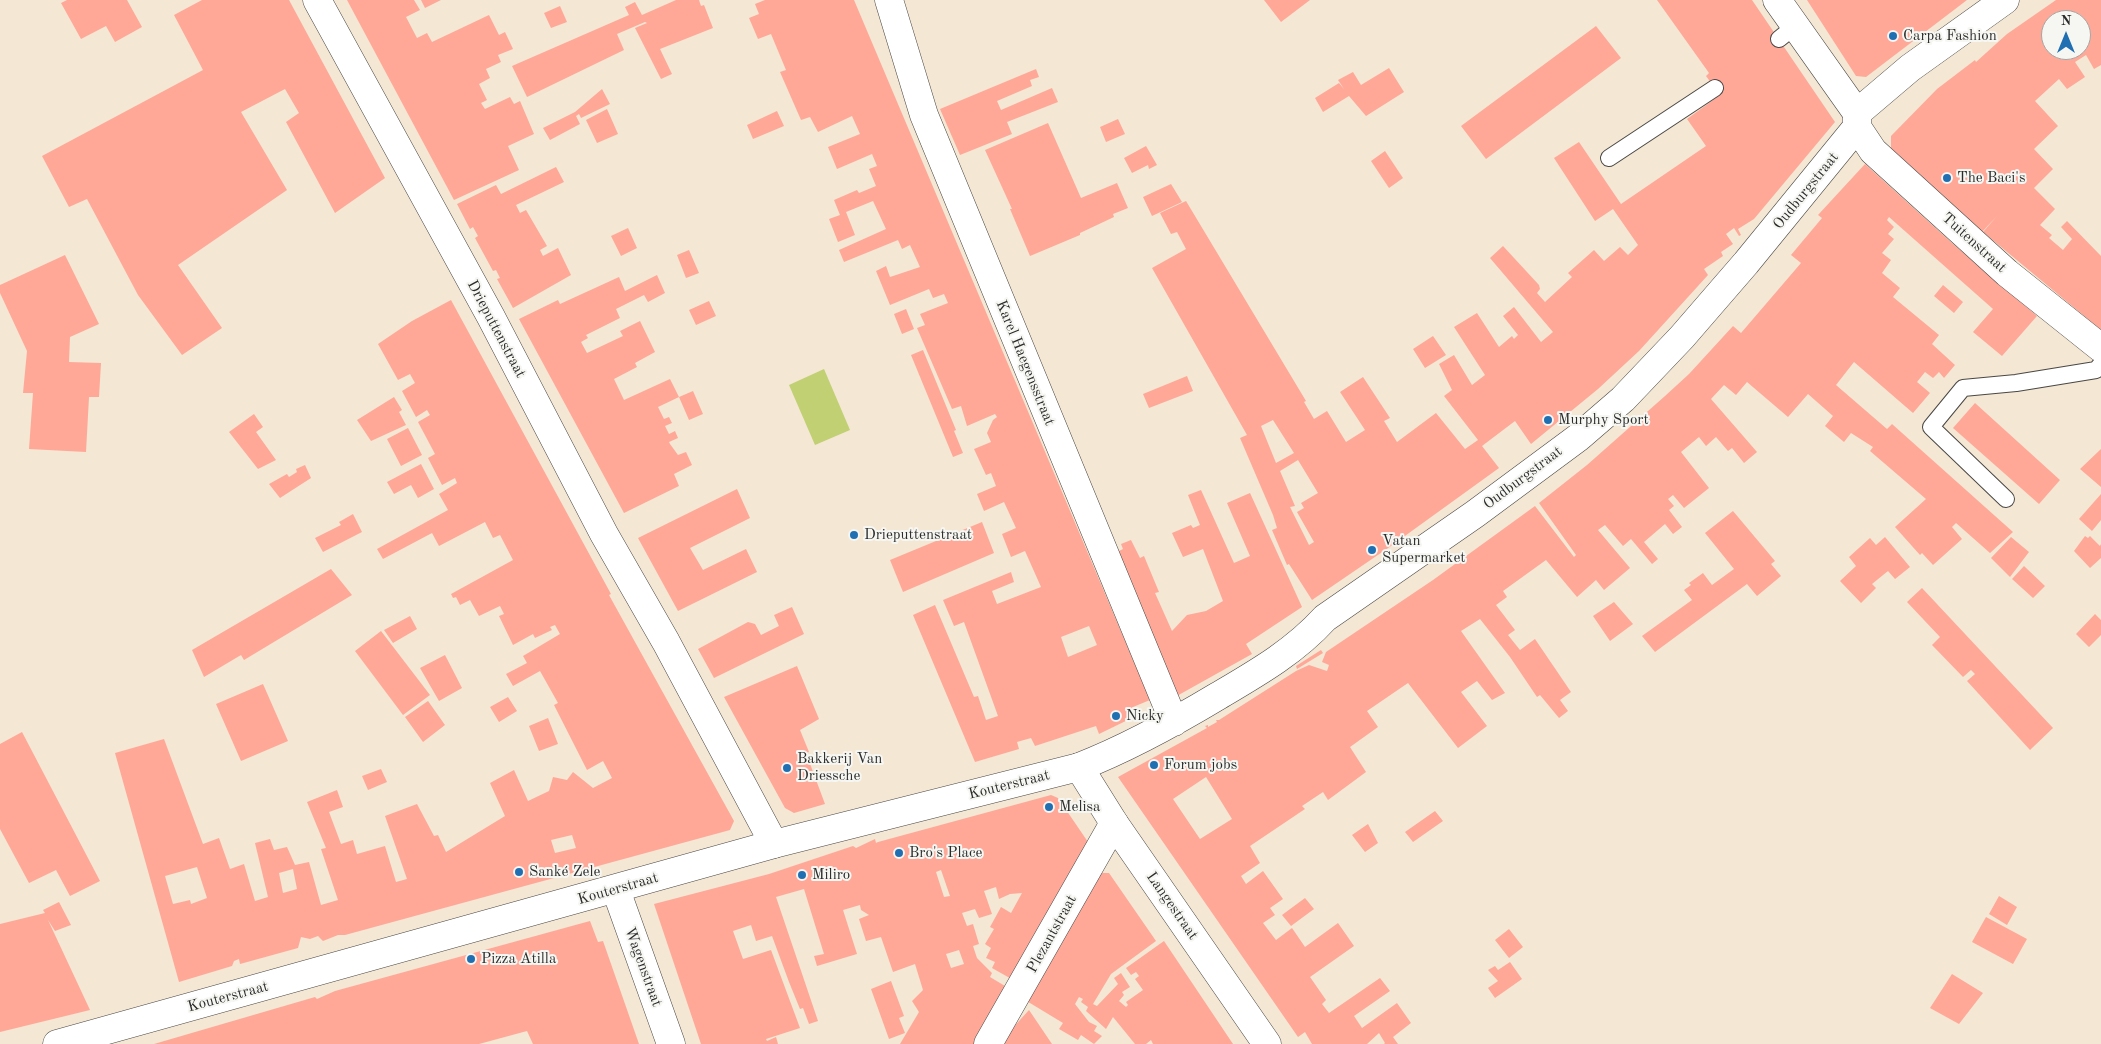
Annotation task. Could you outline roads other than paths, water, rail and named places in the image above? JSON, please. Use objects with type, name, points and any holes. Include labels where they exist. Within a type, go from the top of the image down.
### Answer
[{"type":"street","name":"Drieputtenstraat","points":[[317,0],[491,317],[604,534],[774,844]]},
{"type":"street","name":"Karel Haegensstraat","points":[[889,0],[924,115],[1174,722]]},
{"type":"street","name":"Tuitenstraat","points":[[1776,0],[1787,32],[1858,120],[1873,151],[2006,273],[2101,348]]},
{"type":"street","name":"Oudburgstraat","points":[[1174,722],[1279,660],[1306,638],[1324,618],[1475,514],[1579,437],[1623,399],[1682,337],[1746,263],[1858,120],[1910,68],[2005,0]]},
{"type":"street","name":"Kouterstraat","points":[[57,1044],[616,890],[774,844],[1079,767],[1111,754],[1174,722]]},
{"type":"street","name":"Langestraat","points":[[1079,767],[1114,823],[1267,1044]]},
{"type":"street","name":"Plezantstraat","points":[[988,1044],[1114,823]]},
{"type":"street","name":"Wagenstraat","points":[[616,890],[670,1044]]},
{"type":"lane","points":[[1609,158],[1714,88]]},
{"type":"lane","points":[[2006,499],[1931,427],[1963,388],[2016,383],[2096,370],[2101,364]]},
{"type":"place","name":"Carpa Fashion","points":[[1893,36]]},
{"type":"place","name":"The Baci's","points":[[1947,178]]},
{"type":"place","name":"Murphy Sport","points":[[1548,420]]},
{"type":"place","name":"Drieputtenstraat","points":[[854,535]]},
{"type":"place","name":"Vatan Supermarket","points":[[1372,550]]},
{"type":"place","name":"Nicky","points":[[1116,716]]},
{"type":"place","name":"Forum jobs","points":[[1154,765]]},
{"type":"place","name":"Bakkerij Van Driessche","points":[[787,768]]},
{"type":"place","name":"Melisa","points":[[1049,807]]},
{"type":"place","name":"Bro's Place","points":[[899,853]]},
{"type":"place","name":"Sanké Zele","points":[[519,872]]},
{"type":"place","name":"Miliro","points":[[802,875]]},
{"type":"place","name":"Pizza Atilla","points":[[471,959]]}]
